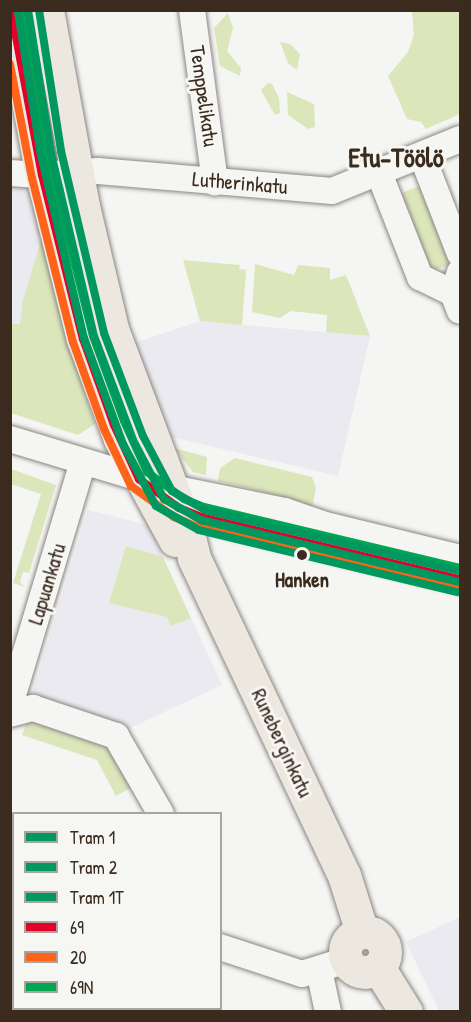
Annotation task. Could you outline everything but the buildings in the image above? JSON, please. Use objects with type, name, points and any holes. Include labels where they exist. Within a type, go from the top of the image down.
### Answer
[{"type":"main road","name":"Runeberginkatu","points":[[11,10],[26,174],[114,425],[139,479],[174,540],[194,558]]},
{"type":"main road","name":"Runeberginkatu","points":[[47,10],[76,171],[112,328],[159,453],[185,496],[194,558],[343,872],[343,954]]},
{"type":"main road","points":[[343,954],[374,933],[385,946],[385,958],[378,967],[406,1011]]},
{"type":"street","name":"Temppelikatu","points":[[192,10],[215,182]]},
{"type":"street","name":"Lutherinkatu","points":[[26,174],[76,171],[332,191],[460,140]]},
{"type":"street","points":[[422,156],[460,254]]},
{"type":"street","points":[[379,173],[420,277],[458,292]]},
{"type":"street","points":[[10,439],[139,479],[185,496],[460,558]]},
{"type":"street","name":"Lapuankatu","points":[[10,705],[83,462]]},
{"type":"street","points":[[185,496],[201,517],[460,579]]},
{"type":"street","points":[[10,714],[33,708],[116,736],[160,812]]},
{"type":"street","points":[[222,948],[297,973],[343,954]]},
{"type":"street","points":[[328,1011],[343,954]]},
{"type":"shaded area","points":[[11,187],[33,188],[59,312],[95,424],[78,435],[11,413]]},
{"type":"shaded area","points":[[200,321],[370,336],[338,476],[171,437],[134,343]]},
{"type":"shaded area","points":[[88,510],[148,525],[222,685],[126,730],[31,698]]},
{"type":"shaded area","points":[[460,917],[460,1011],[439,1011],[406,942]]},
{"type":"green space","points":[[412,11],[460,11],[460,114],[426,129],[421,122],[407,119],[388,76],[408,52],[414,35]]},
{"type":"green space","points":[[228,13],[233,28],[227,51],[241,68],[240,76],[220,66],[214,28]]},
{"type":"green space","points":[[280,42],[290,44],[300,54],[297,70],[288,63]]},
{"type":"green space","points":[[268,83],[272,84],[279,98],[280,113],[275,115],[261,90]]},
{"type":"green space","points":[[287,92],[314,104],[315,127],[308,129],[288,115]]},
{"type":"green space","points":[[424,184],[455,262],[426,274],[394,196]]},
{"type":"green space","points":[[43,234],[64,330],[95,424],[78,435],[11,413],[11,324],[20,324],[23,300]]},
{"type":"green space","points":[[183,260],[240,265],[239,269],[246,270],[242,325],[200,321]]},
{"type":"green space","points":[[255,264],[294,275],[298,265],[330,268],[330,280],[346,275],[370,336],[326,332],[327,315],[291,311],[280,318],[252,312]]},
{"type":"green space","points":[[174,448],[207,457],[206,475],[193,472]]},
{"type":"green space","points":[[235,458],[312,477],[316,488],[312,508],[305,509],[279,496],[218,481],[220,468]]},
{"type":"green space","points":[[11,469],[56,485],[29,573],[23,572],[20,582],[25,587],[13,583],[41,494],[11,484]]},
{"type":"green space","points":[[126,546],[163,557],[191,618],[171,626],[167,617],[109,603]]},
{"type":"green space","points":[[30,713],[112,741],[136,785],[116,796],[97,760],[22,735]]},
{"type":"tram line","name":"1","points":[[28,10],[51,153],[94,336],[133,440],[164,499],[201,520],[460,582]]},
{"type":"tram line","name":"1T","points":[[39,10],[61,151],[104,333],[143,436],[172,491],[205,510],[460,571]]},
{"type":"tram line","name":"2","points":[[18,12],[41,155],[84,338],[123,444],[156,506],[199,530],[458,592]]},
{"type":"transit line","name":"69","points":[[11,10],[42,175],[83,339],[114,425],[139,479],[179,508],[201,517],[460,579]]},
{"type":"transit line","name":"69N","points":[[22,10],[52,173],[93,336],[124,421],[147,472],[184,499],[204,507],[460,568]]},
{"type":"transit line","name":"20","points":[[10,64],[32,178],[73,342],[104,429],[131,486],[174,517],[198,527],[458,589]]},
{"type":"place","name":"Hanken","points":[[302,555]]},
{"type":"district","name":"Etu-Töölö","points":[[396,158]]}]
